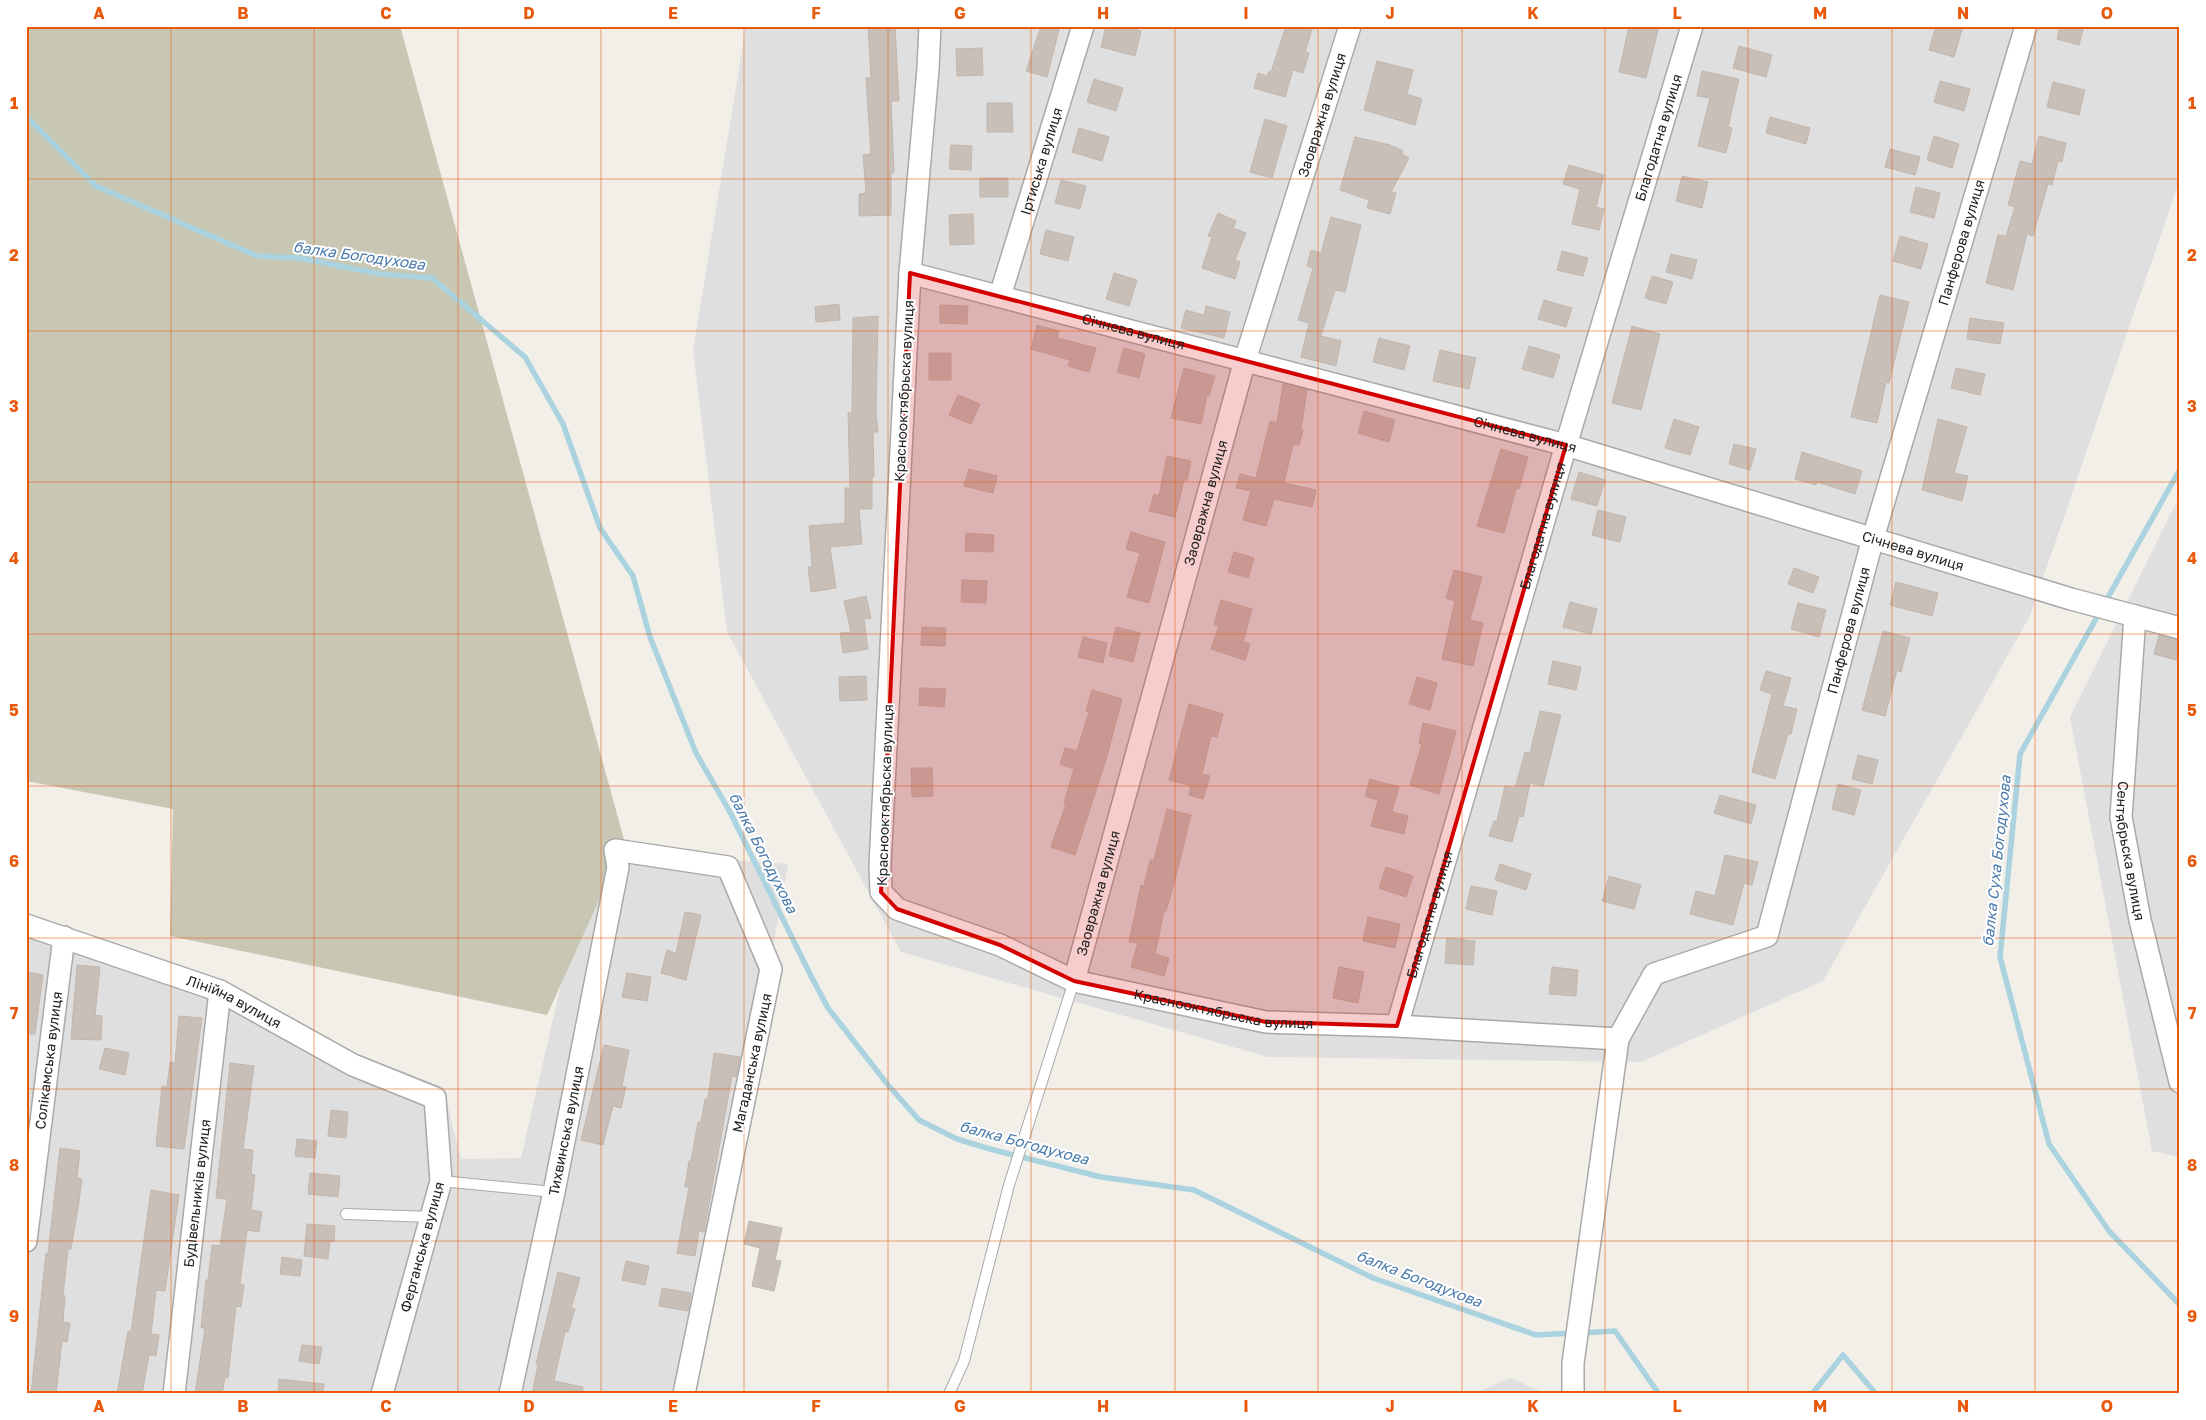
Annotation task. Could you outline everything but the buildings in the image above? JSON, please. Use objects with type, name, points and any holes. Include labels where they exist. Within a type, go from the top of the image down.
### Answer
[{"type":"street","name":"Краснооктябрьска вулиця","points":[[930,26],[910,273],[880,864],[881,892],[897,909],[1000,945],[1074,982],[1266,1022],[1397,1026],[1618,1039]]},
{"type":"street","name":"Іртиська вулиця","points":[[1000,296],[1083,26]]},
{"type":"street","name":"Заовражна вулиця","points":[[1074,982],[1245,360],[1350,26]]},
{"type":"street","name":"Благодатна вулиця","points":[[1397,1026],[1566,444],[1692,26]]},
{"type":"street","name":"Панферова вулиця","points":[[1618,1039],[1654,974],[1767,936],[1873,538],[2026,26]]},
{"type":"street","name":"Січнева вулиця","points":[[910,273],[1566,444],[2072,599],[2180,628]]},
{"type":"street","name":"Сентябрьска вулиця","points":[[2135,616],[2121,817],[2140,920],[2180,1082]]},
{"type":"street","name":"Магаданська вулиця","points":[[618,867],[615,850],[728,867],[771,969],[684,1394]]},
{"type":"street","name":"Тихвинська вулиця","points":[[510,1394],[554,1192],[618,867]]},
{"type":"street","name":"Лінійна вулиця","points":[[26,925],[220,991],[353,1065],[435,1098]]},
{"type":"street","name":"Солікамська вулиця","points":[[26,1242],[64,937]]},
{"type":"street","name":"Будівельників вулиця","points":[[174,1394],[220,991]]},
{"type":"street","points":[[1573,1394],[1573,1363],[1618,1039]]},
{"type":"street","name":"Ферганська вулиця","points":[[382,1394],[441,1180],[435,1098]]},
{"type":"lane","points":[[949,1394],[964,1361],[1009,1185],[1074,982]]},
{"type":"lane","points":[[441,1180],[554,1192]]},
{"type":"lane","points":[[346,1214],[432,1216]]},
{"type":"highlighted area","points":[[910,273],[1566,445],[1397,1026],[1266,1022],[1074,981],[1000,945],[897,909],[881,892]]},
{"type":"shaded area","points":[[26,26],[400,26],[625,843],[547,1015],[170,936],[173,809],[26,781]]},
{"type":"shaded area","points":[[746,26],[2180,26],[2180,179],[2030,616],[1823,981],[1641,1062],[1268,1057],[901,952],[727,632],[693,350]]},
{"type":"shaded area","points":[[2180,495],[2180,1157],[2152,1151],[2070,717]]},
{"type":"shaded area","points":[[592,850],[788,864],[693,1394],[26,1394],[26,926],[443,1087],[461,1159],[521,1158]]},
{"type":"shaded area","points":[[1510,1378],[1548,1394],[1473,1394]]},
{"type":"waterway","name":"балка Богодухова","points":[[26,116],[96,186],[257,256],[299,258],[381,274],[432,278],[525,357],[563,424],[600,528],[633,576],[650,637],[696,753],[730,812],[810,974],[828,1008],[888,1085],[919,1120],[957,1139],[990,1149],[1101,1177],[1194,1190],[1373,1278],[1536,1335],[1573,1333]]},
{"type":"waterway","name":"балка Суха Богодухова","points":[[2180,469],[2020,754],[2000,957],[2049,1144],[2109,1231],[2180,1305]]},
{"type":"waterway","name":"балка Богодухова","points":[[1582,1333],[1615,1331],[1659,1394]]},
{"type":"waterway","name":"балка Богодухова","points":[[1812,1394],[1843,1355],[1876,1394]]}]
